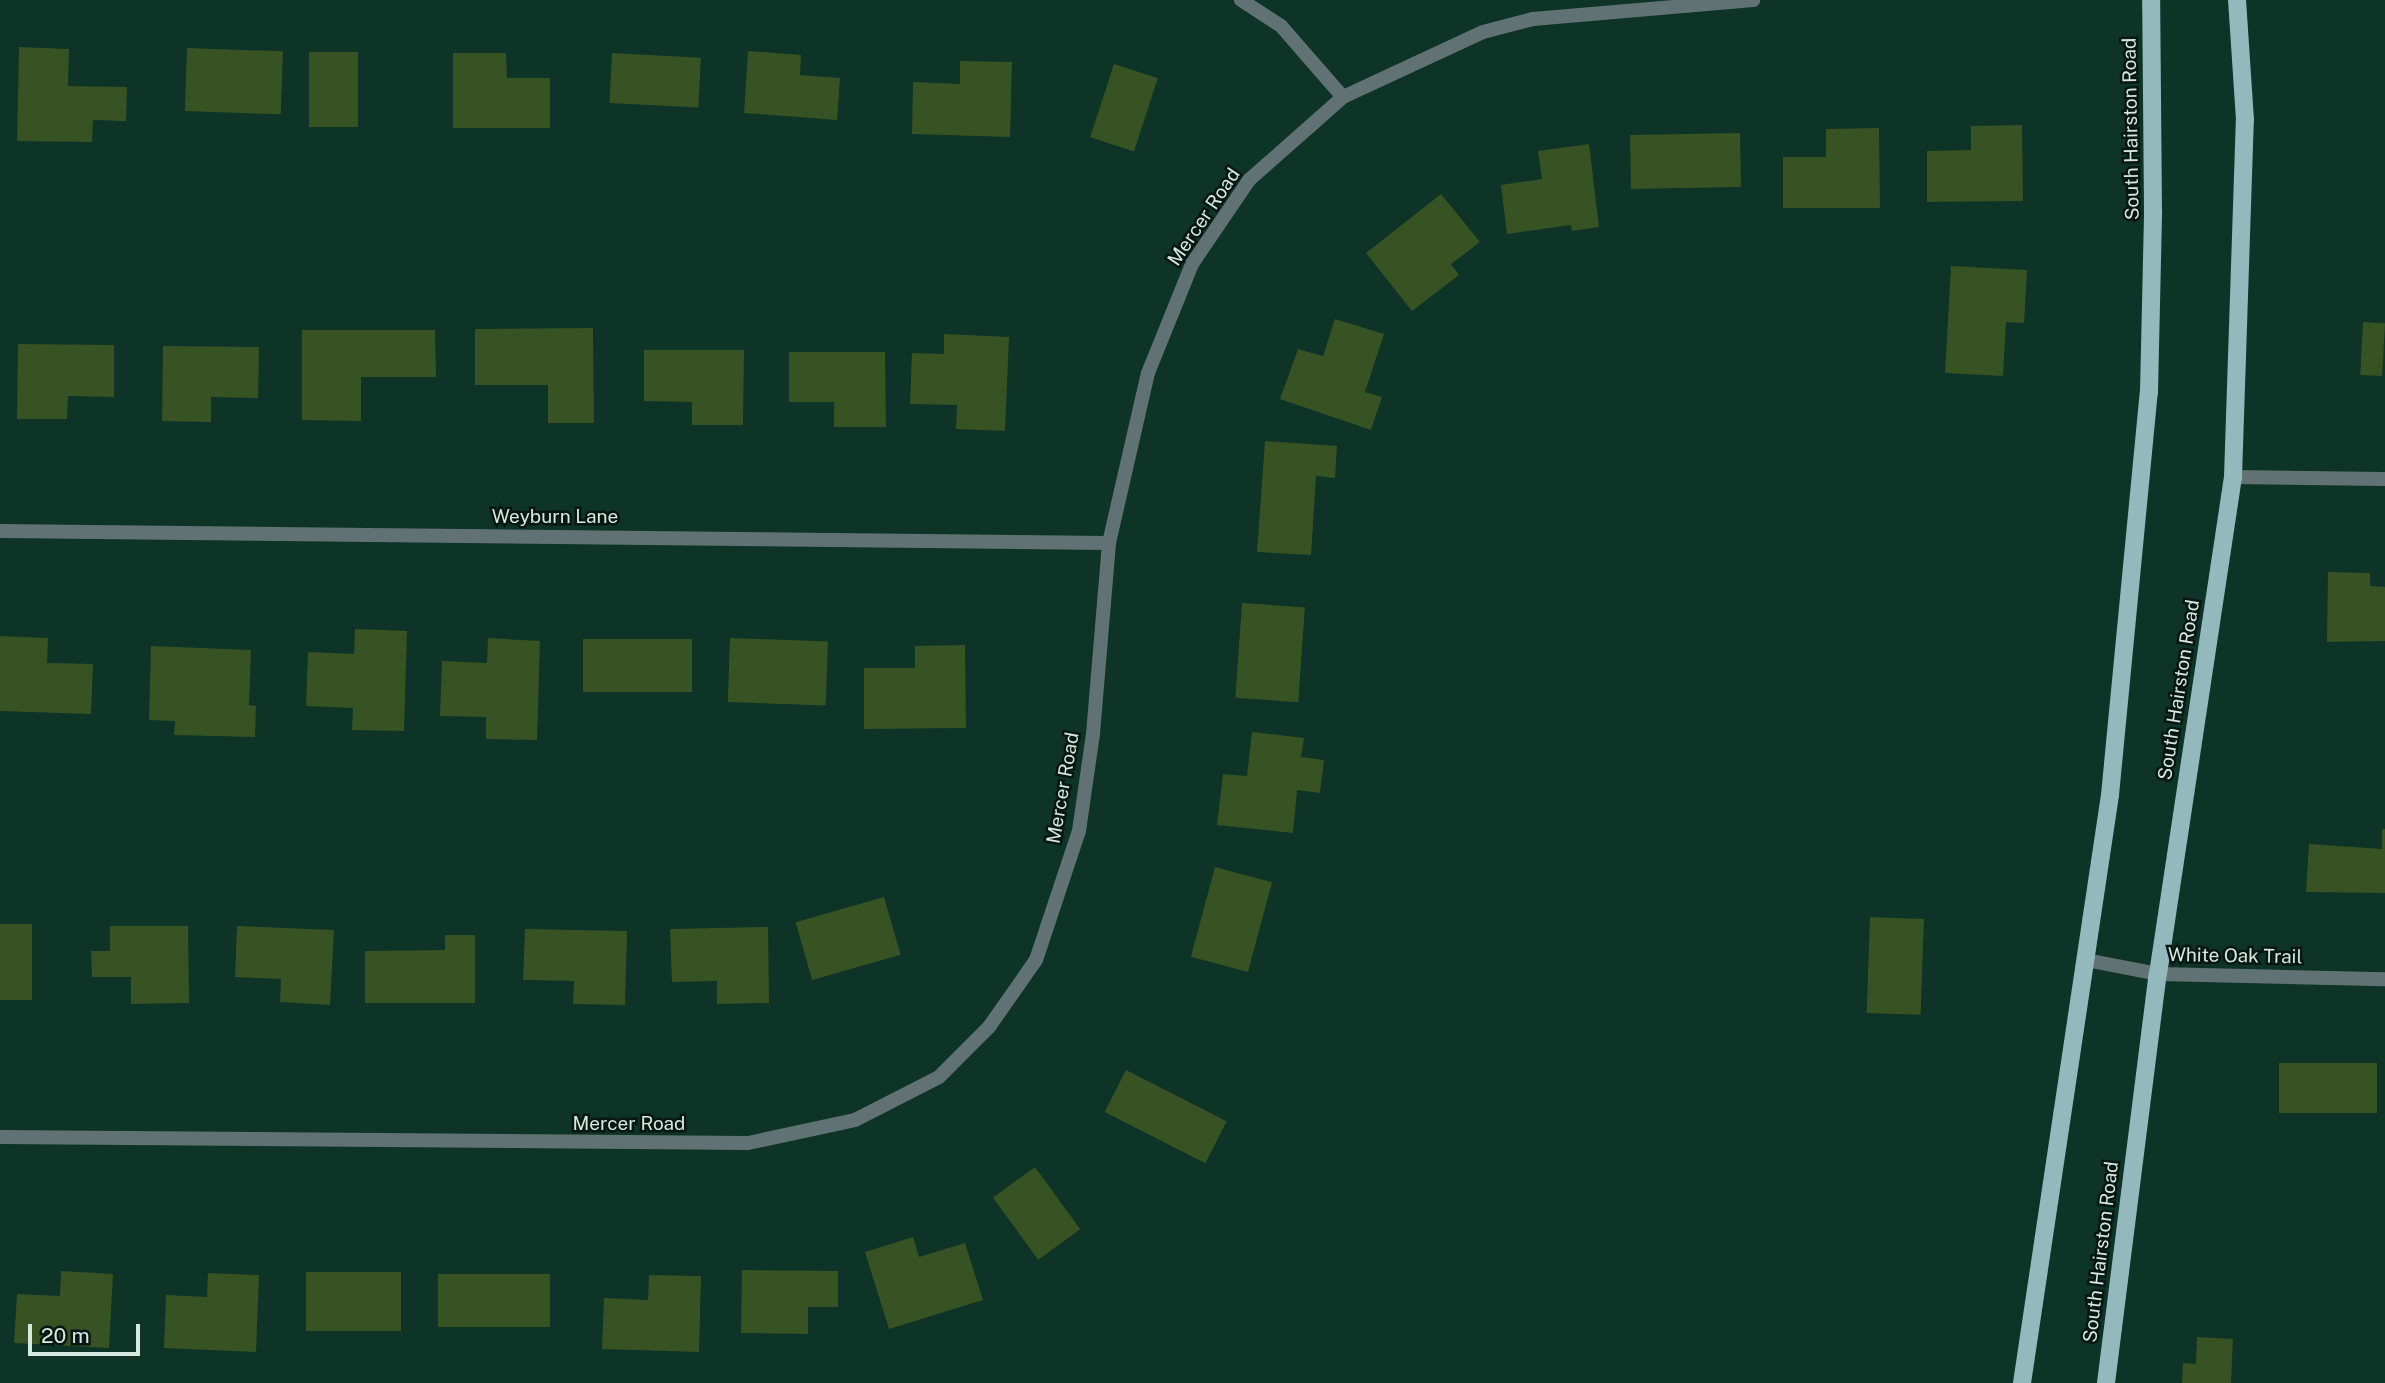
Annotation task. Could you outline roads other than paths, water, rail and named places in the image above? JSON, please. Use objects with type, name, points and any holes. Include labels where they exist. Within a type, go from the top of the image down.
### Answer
[{"type":"main road","name":"South Hairston Road","points":[[2022,1383],[2110,795],[2149,392],[2153,211],[2151,0]]},
{"type":"main road","name":"South Hairston Road","points":[[2106,1383],[2158,974],[2233,477],[2245,120],[2237,0]]},
{"type":"street","points":[[1241,0],[1281,26],[1343,97]]},
{"type":"street","name":"Mercer Road","points":[[0,1137],[748,1143],[855,1120],[939,1077],[989,1027],[1036,960],[1079,831],[1093,734],[1109,542],[1148,373],[1192,264],[1249,180],[1343,97],[1483,32],[1533,19],[1753,0]]},
{"type":"street","points":[[2233,477],[2385,479]]},
{"type":"street","name":"Weyburn Lane","points":[[0,531],[1109,542]]},
{"type":"street","name":"White Oak Trail","points":[[2085,960],[2158,974],[2385,979]]}]
